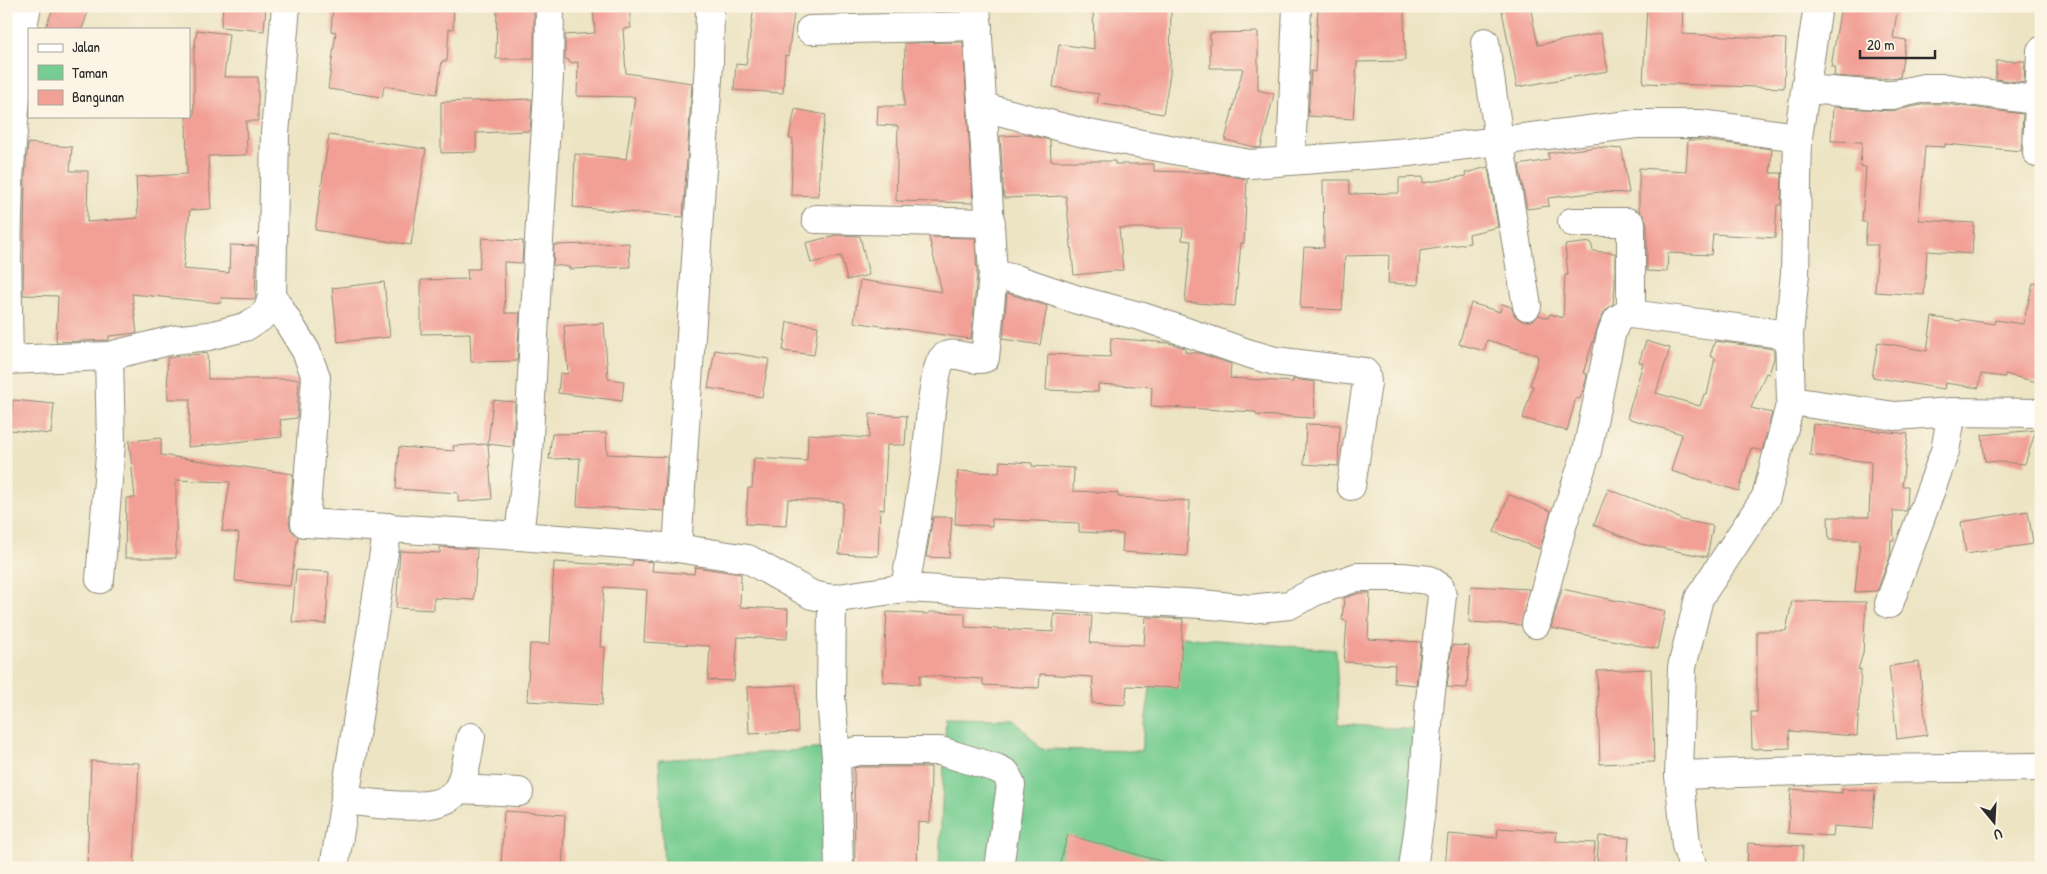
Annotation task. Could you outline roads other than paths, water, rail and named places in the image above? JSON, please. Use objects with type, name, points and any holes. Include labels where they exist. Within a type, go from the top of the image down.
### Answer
[{"type":"street","points":[[27,6],[13,44],[7,258],[8,360],[109,356],[173,340],[209,336],[245,327],[260,318],[268,310],[272,296],[275,133],[286,6]]},
{"type":"street","points":[[519,536],[528,457],[549,76],[550,6]]},
{"type":"street","points":[[676,548],[709,63],[710,6]]},
{"type":"street","points":[[1291,160],[1297,6]]},
{"type":"street","points":[[1693,868],[1686,845],[1679,775],[1682,667],[1699,598],[1766,497],[1791,401],[1789,335],[1795,273],[1798,137],[1818,6]]},
{"type":"street","points":[[810,30],[977,16],[993,274],[985,358],[978,361],[958,355],[947,355],[941,360],[932,407],[926,460],[905,588]]},
{"type":"street","points":[[1484,42],[1527,306]]},
{"type":"street","points":[[2037,153],[2041,51]]},
{"type":"street","points":[[1806,89],[1892,95],[1924,88],[1948,88],[2040,101]]},
{"type":"street","points":[[982,107],[1088,134],[1250,164],[1409,152],[1637,124],[1702,124],[1798,137]]},
{"type":"street","points":[[816,219],[990,224]]},
{"type":"street","points":[[1572,222],[1627,222],[1631,224],[1631,314]]},
{"type":"street","points":[[993,274],[1019,280],[1078,300],[1143,317],[1275,361],[1364,372],[1366,374],[1366,383],[1351,486]]},
{"type":"street","points":[[272,296],[306,351],[316,376],[305,522],[676,548],[748,559],[812,595],[832,599],[905,588],[1202,604],[1250,610],[1289,605],[1316,591],[1357,577],[1402,577],[1429,580],[1440,587],[1442,596],[1430,700],[1422,803],[1413,868]]},
{"type":"street","points":[[1536,624],[1563,523],[1587,451],[1611,335],[1617,320],[1624,315],[1631,314],[1789,335]]},
{"type":"street","points":[[100,579],[111,443],[109,356]]},
{"type":"street","points":[[1791,401],[1895,416],[1952,412],[2041,413]]},
{"type":"street","points":[[1889,604],[1945,452],[1952,412]]},
{"type":"street","points":[[334,868],[388,528]]},
{"type":"street","points":[[832,599],[832,698],[836,757],[839,868]]},
{"type":"street","points":[[345,800],[418,806],[443,802],[458,789],[471,737]]},
{"type":"street","points":[[836,757],[857,751],[940,751],[996,768],[1006,773],[1011,785],[1000,868]]},
{"type":"street","points":[[1679,775],[2041,767]]},
{"type":"street","points":[[458,789],[519,792]]}]
